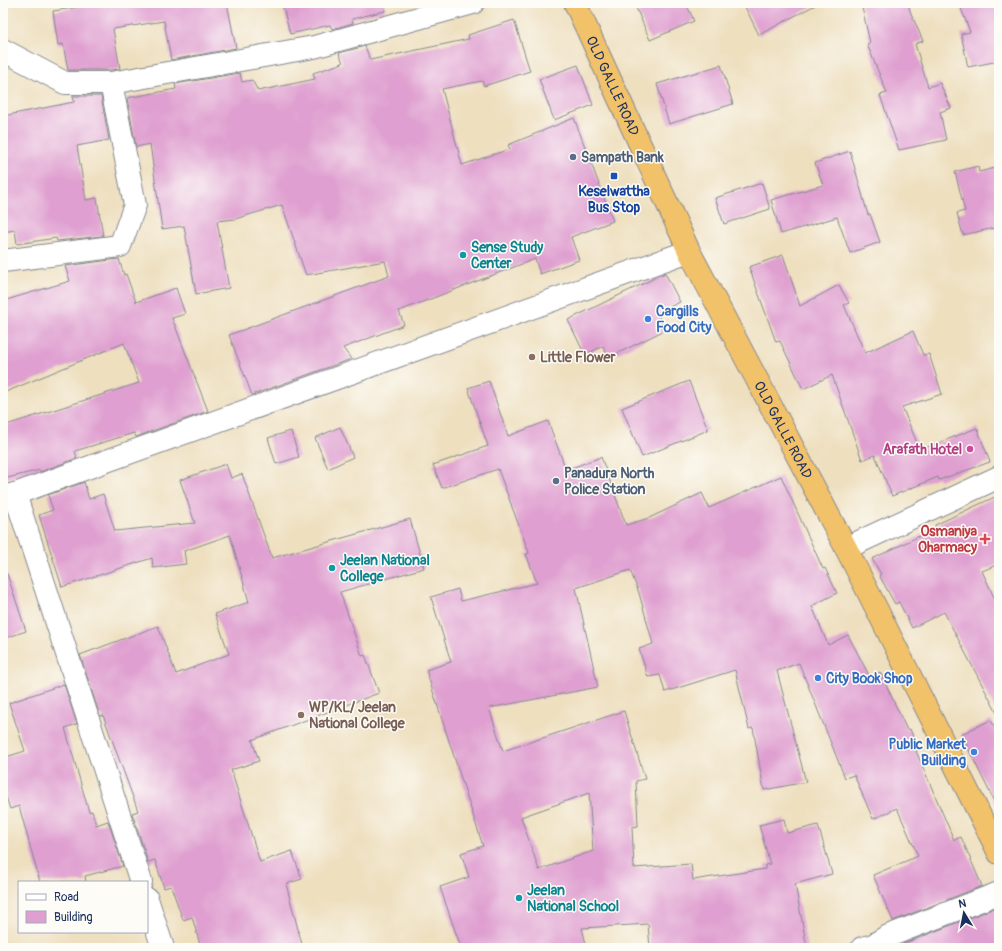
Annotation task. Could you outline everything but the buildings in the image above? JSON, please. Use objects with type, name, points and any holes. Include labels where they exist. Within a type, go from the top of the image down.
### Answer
[{"type":"highway","name":"OLD GALLE ROAD","points":[[575,3],[689,251],[846,548],[999,853]]},
{"type":"street","points":[[3,50],[65,83],[111,83],[314,47],[473,3]]},
{"type":"street","points":[[3,261],[120,246],[135,205],[111,83]]},
{"type":"street","points":[[141,881],[9,496],[689,251]]},
{"type":"street","points":[[846,548],[999,477]]},
{"type":"street","points":[[862,948],[873,945],[886,937],[999,893]]},
{"type":"street","points":[[148,902],[163,948]]},
{"type":"place","name":"Sampath Bank","points":[[573,157]]},
{"type":"place","name":"Keselwattha Bus Stop","points":[[614,176]]},
{"type":"place","name":"Sense Study Center","points":[[463,255]]},
{"type":"place","name":"Cargills Food City","points":[[648,319]]},
{"type":"place","name":"Little Flower","points":[[532,357]]},
{"type":"place","name":"Arafath Hotel","points":[[970,449]]},
{"type":"place","name":"Panadura North Police Station","points":[[556,481]]},
{"type":"place","name":"Osmaniya Oharmacy","points":[[985,539]]},
{"type":"place","name":"Jeelan National College","points":[[332,568]]},
{"type":"place","name":"City Book Shop","points":[[818,678]]},
{"type":"place","name":"WP/KL/ Jeelan National College","points":[[301,715]]},
{"type":"place","name":"Public Market Building","points":[[974,752]]},
{"type":"place","name":"Jeelan National School","points":[[519,898]]}]
